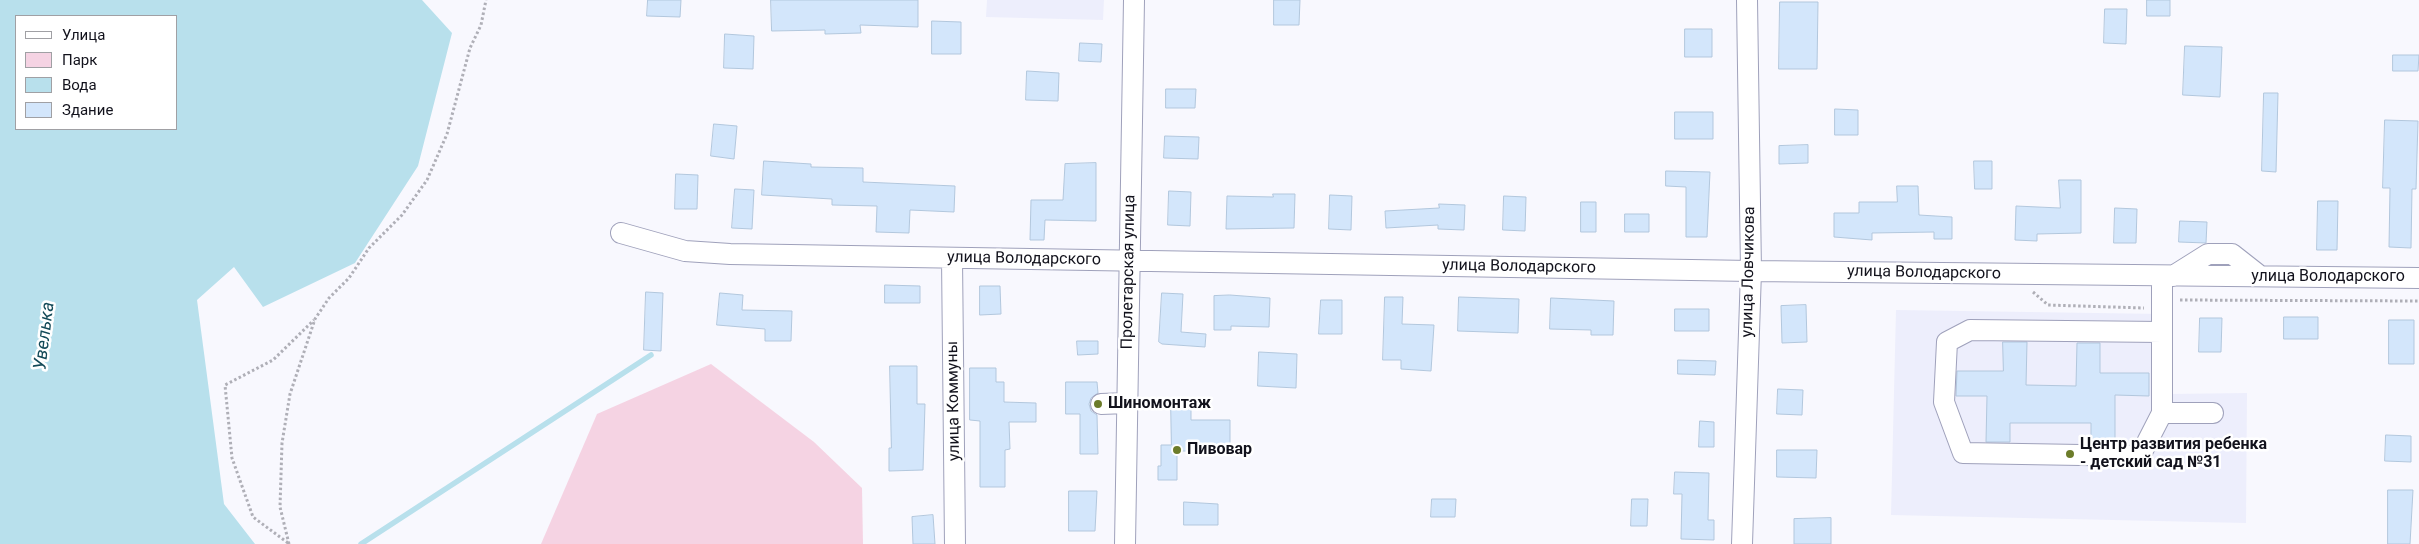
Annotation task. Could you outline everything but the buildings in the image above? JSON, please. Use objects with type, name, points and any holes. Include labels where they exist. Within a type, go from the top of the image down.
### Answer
[{"type":"street","name":"Пролетарская улица","points":[[1125,544],[1134,0]]},
{"type":"street","name":"улица Ловчикова","points":[[1742,544],[1751,270],[1747,0]]},
{"type":"street","name":"улица Володарского","points":[[621,234],[685,251],[730,254],[2167,276],[2419,278]]},
{"type":"street","name":"улица Коммуны","points":[[952,258],[955,544]]},
{"type":"street","points":[[2162,332],[1970,330],[1947,342],[1944,402],[1963,453],[2140,456],[2162,413],[2162,332],[2167,276]]},
{"type":"street","points":[[1101,404],[1127,403]]},
{"type":"street","points":[[2162,413],[2213,413]]},
{"type":"path","points":[[289,544],[253,517],[232,458],[226,385],[273,360],[315,319],[330,298],[349,278],[369,248],[402,215],[427,180],[447,134],[470,48],[481,25],[486,0]]},
{"type":"path","points":[[289,544],[280,507],[282,443],[290,394],[315,319]]},
{"type":"shaded area","points":[[987,0],[1104,0],[1103,20],[986,17]]},
{"type":"shaded area","name":"Центр развития ребенка - детский сад №31","points":[[1896,310],[2162,314],[2170,394],[2247,393],[2246,523],[1891,515]]},
{"type":"green space","points":[[711,364],[814,442],[862,488],[863,544],[541,544],[597,414]]},
{"type":"water","name":"Увелька","points":[[0,0],[422,0],[452,33],[418,166],[355,263],[263,307],[234,267],[197,300],[224,504],[255,544],[0,544]]},
{"type":"waterway","points":[[361,544],[651,355]]},
{"type":"place","name":"Шиномонтаж","points":[[1098,404]]},
{"type":"place","name":"Пивовар","points":[[1177,450]]},
{"type":"place","name":"Центр развития ребенка - детский сад №31","points":[[2070,454]]}]
